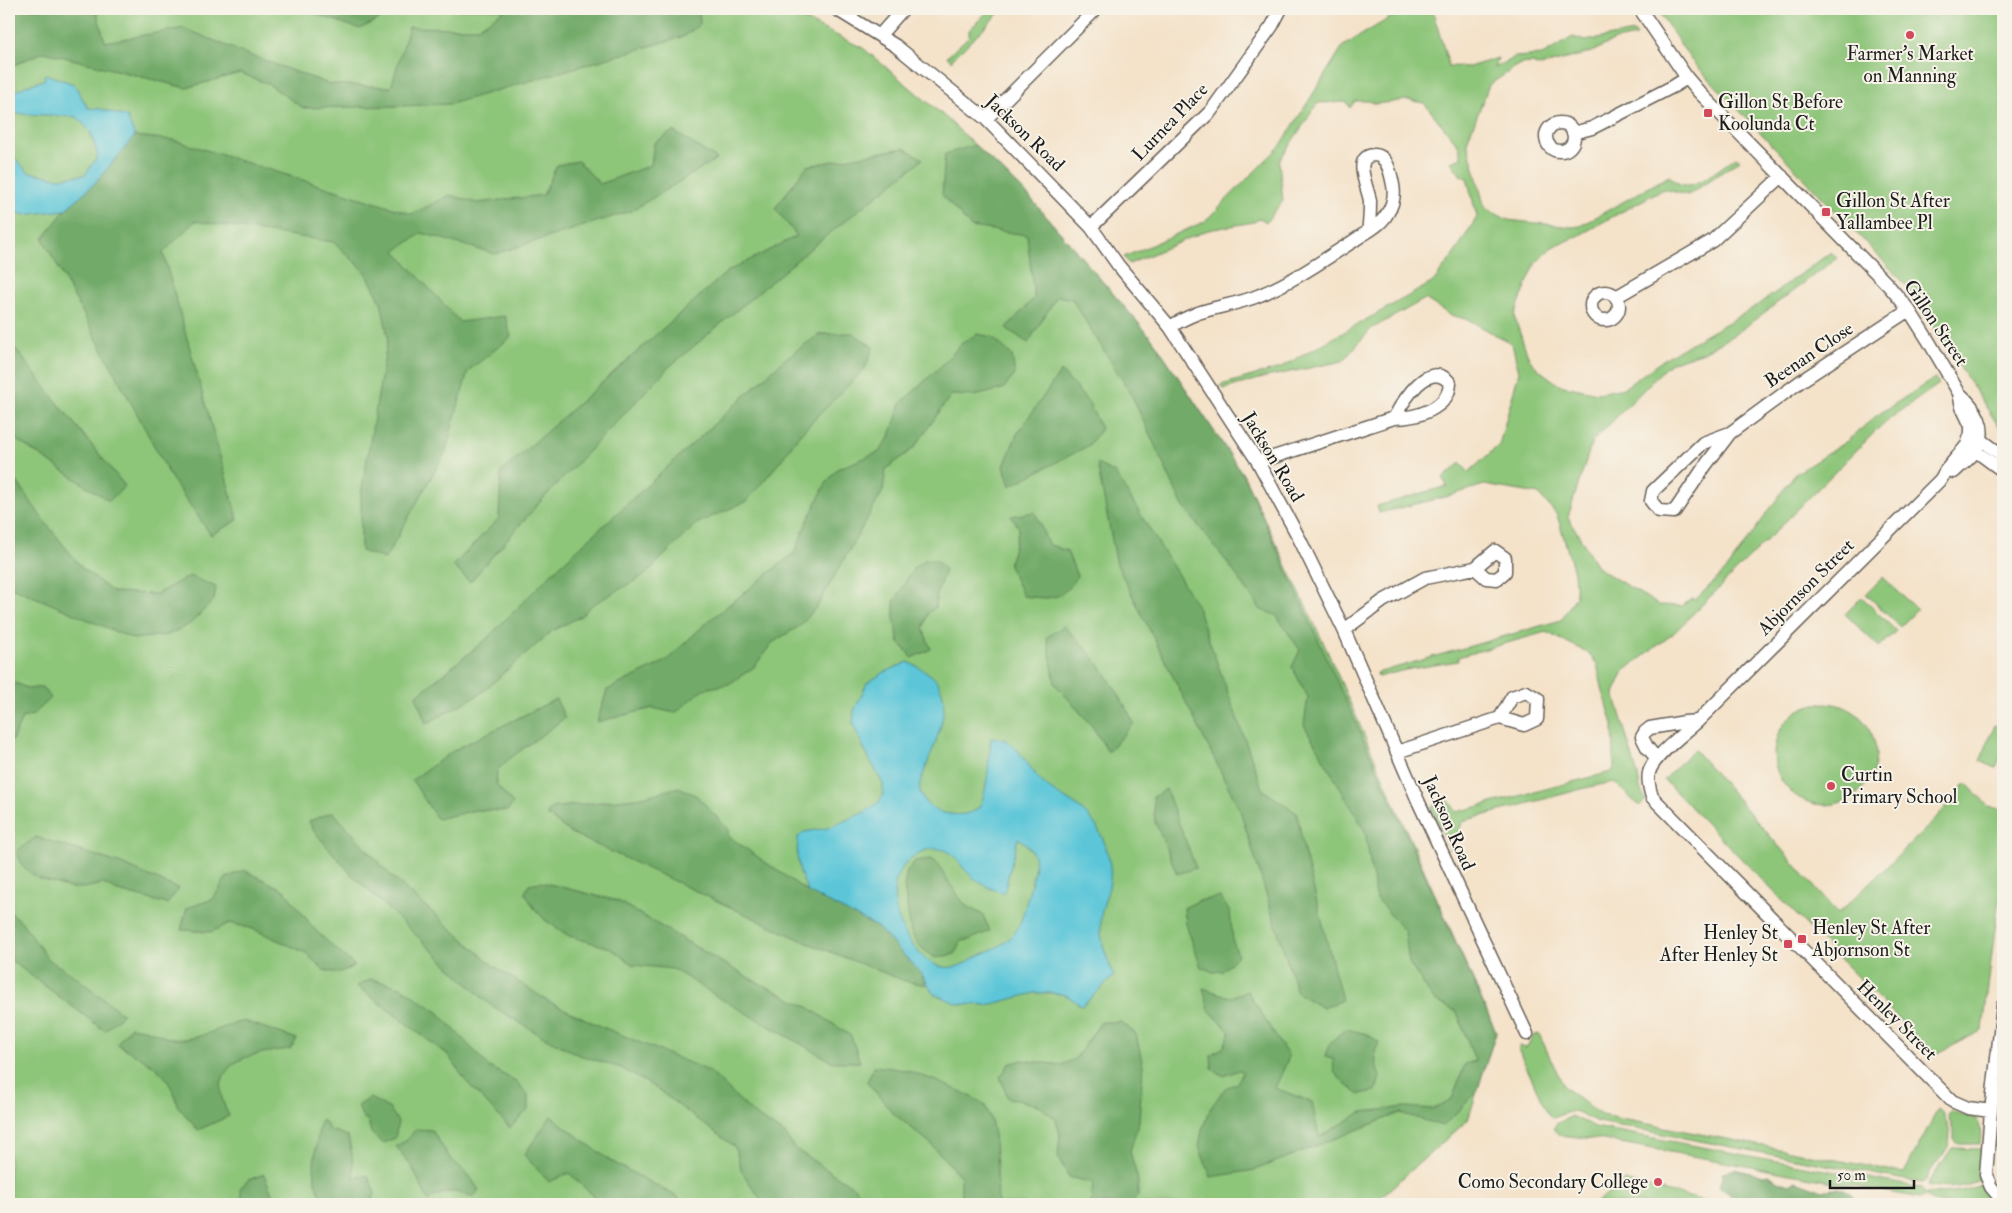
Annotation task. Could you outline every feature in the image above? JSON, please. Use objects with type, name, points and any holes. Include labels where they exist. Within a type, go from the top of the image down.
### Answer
[{"type":"street","name":"Jackson Road","points":[[836,9],[904,52],[986,119],[1090,227],[1118,265],[1170,326],[1258,462],[1299,538],[1344,630],[1470,916],[1527,1034]]},
{"type":"street","points":[[880,36],[903,9]]},
{"type":"street","points":[[986,119],[1096,9]]},
{"type":"street","name":"Lurnea Place","points":[[1090,227],[1211,111],[1272,26],[1281,9]]},
{"type":"street","name":"Gillon Street","points":[[1640,9],[1687,78],[1713,108],[1888,284],[1910,310],[1959,393],[1974,442]]},
{"type":"street","points":[[1573,133],[1592,128],[1687,78]]},
{"type":"street","points":[[1170,326],[1198,313],[1258,296],[1312,269],[1380,223],[1388,213],[1395,194],[1391,172],[1386,162],[1380,156],[1374,155],[1368,157],[1364,162],[1362,171],[1370,199],[1368,231]]},
{"type":"street","points":[[1616,297],[1712,241],[1782,176]]},
{"type":"street","name":"Beenan Close","points":[[1730,433],[1674,512],[1659,512],[1652,501],[1653,491],[1703,444],[1730,433],[1801,381],[1910,310]]},
{"type":"street","points":[[1258,462],[1394,418]]},
{"type":"street","points":[[1974,442],[2003,456]]},
{"type":"street","points":[[1974,442],[2003,471]]},
{"type":"street","name":"Abjornson Street","points":[[1648,775],[1651,766],[1657,759],[1698,721],[1941,480],[1951,475],[1974,442]]},
{"type":"street","points":[[1344,630],[1383,601],[1425,578],[1475,568]]},
{"type":"street","points":[[1398,752],[1500,718]]},
{"type":"street","points":[[1657,759],[1644,743],[1642,737],[1645,732],[1659,727],[1698,721]]},
{"type":"street","name":"Henley Street","points":[[1648,775],[1652,797],[1952,1101],[1968,1108],[1991,1111]]},
{"type":"street","points":[[2003,1005],[1986,1175],[1991,1187],[2003,1201]]},
{"type":"green space","points":[[9,9],[782,9],[863,48],[944,116],[1025,192],[1154,341],[1244,476],[1324,644],[1496,1032],[1468,1120],[1373,1204],[9,1204]]},
{"type":"green space","points":[[9,9],[82,9],[97,13],[105,42],[184,28],[241,52],[329,84],[391,87],[409,27],[478,28],[506,9],[699,9],[700,24],[685,36],[450,104],[303,108],[268,84],[240,73],[186,88],[44,52],[9,67]]},
{"type":"green space","points":[[301,9],[398,9],[360,29]]},
{"type":"green space","points":[[990,9],[1003,9],[951,61],[947,57],[969,36],[969,30]]},
{"type":"green space","points":[[1399,9],[1432,9],[1449,66],[1469,67],[1498,58],[1495,68],[1515,57],[1542,55],[1573,37],[1585,41],[1634,32],[1637,36],[1615,40],[1592,52],[1540,66],[1532,63],[1520,64],[1489,85],[1467,142],[1485,208],[1508,220],[1572,227],[1580,226],[1669,176],[1682,185],[1693,184],[1736,157],[1740,160],[1688,195],[1663,189],[1578,236],[1552,247],[1535,264],[1514,316],[1529,359],[1538,369],[1559,385],[1598,393],[1624,388],[1670,355],[1757,306],[1831,252],[1837,258],[1737,333],[1704,352],[1673,362],[1665,368],[1592,442],[1568,517],[1598,568],[1659,605],[1682,606],[1693,598],[1695,600],[1728,568],[1794,475],[1847,441],[1876,416],[1935,378],[1939,384],[1884,423],[1674,633],[1624,671],[1614,693],[1640,788],[1646,800],[1639,806],[1614,782],[1589,787],[1463,821],[1451,850],[1431,808],[1447,798],[1457,812],[1611,772],[1614,768],[1613,724],[1597,664],[1587,652],[1546,632],[1458,657],[1458,661],[1405,670],[1378,677],[1377,673],[1561,620],[1576,596],[1574,572],[1557,515],[1539,494],[1484,485],[1449,496],[1379,513],[1377,506],[1447,486],[1443,478],[1460,463],[1469,472],[1499,445],[1519,372],[1512,344],[1469,320],[1450,315],[1425,299],[1371,329],[1343,361],[1266,377],[1224,389],[1221,385],[1280,368],[1433,282],[1454,254],[1477,217],[1467,178],[1461,176],[1451,162],[1461,158],[1459,146],[1424,103],[1408,100],[1375,104],[1369,101],[1355,101],[1350,108],[1347,102],[1318,103],[1279,161],[1283,201],[1266,222],[1260,218],[1254,222],[1208,230],[1129,264],[1124,257],[1204,222],[1281,145],[1343,46],[1398,13]]},
{"type":"green space","points":[[1657,9],[2003,9],[2003,433],[1906,285],[1691,60]]},
{"type":"green space","points":[[673,131],[717,159],[631,211],[495,254],[422,233],[395,251],[460,322],[505,316],[511,337],[468,371],[445,453],[385,559],[361,551],[361,494],[388,337],[381,302],[365,271],[333,242],[195,221],[163,253],[238,520],[211,535],[172,479],[43,239],[65,210],[95,183],[135,136],[174,140],[412,214],[450,195],[477,203],[543,195],[557,165],[578,161],[600,184],[651,165],[654,143]]},
{"type":"green space","points":[[975,145],[1025,192],[1154,341],[1244,476],[1496,1032],[1477,1092],[1443,1126],[1400,1113],[1255,1170],[1211,1177],[1199,1147],[1202,1130],[1210,1109],[1225,1088],[1237,1083],[1243,1072],[1239,1070],[1224,1076],[1212,1069],[1211,1055],[1224,1047],[1230,1032],[1209,1010],[1203,988],[1230,997],[1247,991],[1289,1057],[1275,1088],[1312,1102],[1319,1137],[1362,1112],[1406,1107],[1433,1109],[1452,1099],[1465,1064],[1475,1061],[1457,1012],[1434,1000],[1409,963],[1405,932],[1376,898],[1365,831],[1304,725],[1308,697],[1292,667],[1300,650],[1276,615],[1261,610],[1227,562],[1183,506],[1131,394],[1072,299],[1057,296],[1028,343],[1006,328],[1034,298],[1027,235],[971,227],[942,195],[945,154]]},
{"type":"green space","points":[[904,148],[923,159],[821,240],[669,367],[540,502],[470,582],[453,566],[499,518],[501,472],[728,271],[797,236],[775,208],[807,166]]},
{"type":"green space","points":[[853,333],[873,347],[865,369],[799,435],[747,501],[696,524],[645,575],[592,605],[581,616],[552,631],[480,694],[426,724],[416,696],[484,641],[554,571],[786,358],[820,334]]},
{"type":"green space","points":[[977,334],[992,337],[1012,355],[1015,375],[1003,389],[974,396],[951,395],[914,448],[886,469],[883,491],[818,605],[801,625],[772,643],[754,667],[729,684],[704,689],[675,713],[653,708],[597,722],[607,690],[666,661],[705,624],[795,552],[825,485],[837,469],[879,452],[890,436],[901,403],[941,366],[961,344]]},
{"type":"green space","points":[[9,340],[125,486],[109,501],[9,435]]},
{"type":"green space","points":[[1061,371],[1089,403],[1101,429],[1088,446],[1010,486],[1004,466],[1017,434]]},
{"type":"green space","points":[[1097,464],[1115,473],[1196,604],[1263,790],[1297,813],[1304,851],[1342,1000],[1323,1008],[1297,993],[1240,810],[1117,565]]},
{"type":"green space","points":[[9,470],[42,518],[82,568],[113,592],[156,594],[190,576],[216,587],[214,600],[190,624],[168,635],[133,639],[9,586]]},
{"type":"green space","points":[[1035,512],[1048,544],[1067,551],[1077,576],[1066,591],[1054,597],[1023,596],[1009,565],[1019,528],[1011,516]]},
{"type":"green space","points":[[925,560],[936,560],[945,570],[937,594],[935,608],[928,613],[923,629],[931,649],[912,658],[899,642],[894,618],[894,602],[914,567]]},
{"type":"green space","points":[[1883,577],[1917,610],[1900,627],[1866,594]]},
{"type":"green space","points":[[1862,597],[1896,631],[1879,647],[1845,614]]},
{"type":"green space","points":[[1064,626],[1076,637],[1104,672],[1134,723],[1108,752],[1092,726],[1055,684],[1047,637]]},
{"type":"green space","points":[[9,680],[29,689],[42,687],[51,698],[33,715],[22,718],[12,741],[9,740]]},
{"type":"green space","points":[[556,699],[565,718],[509,759],[497,771],[496,784],[513,804],[507,811],[476,810],[437,819],[412,780],[456,749]]},
{"type":"green space","points":[[1825,703],[1844,707],[1861,718],[1872,735],[1876,754],[1872,773],[1861,790],[1844,801],[1825,805],[1806,801],[1789,790],[1778,773],[1774,754],[1778,735],[1789,718],[1806,707]]},
{"type":"green space","points":[[1995,725],[2003,728],[2003,751],[1996,768],[1980,761]]},
{"type":"green space","points":[[1694,749],[1838,914],[1935,820],[1966,783],[1988,806],[2003,810],[2003,884],[1997,911],[1983,1030],[1934,1055],[1664,780]]},
{"type":"green space","points":[[679,787],[697,796],[728,829],[728,836],[808,892],[877,927],[921,973],[927,985],[905,981],[805,942],[571,833],[547,815],[551,808],[642,797]]},
{"type":"green space","points":[[1166,789],[1196,868],[1177,874],[1155,822],[1153,797]]},
{"type":"green space","points":[[333,812],[391,876],[494,966],[548,1001],[600,1026],[709,1071],[755,1115],[786,1135],[794,1148],[855,1188],[867,1204],[764,1204],[742,1172],[735,1147],[654,1087],[621,1068],[579,1055],[540,1035],[489,1004],[351,874],[313,830],[309,821]]},
{"type":"green space","points":[[36,837],[122,864],[179,889],[167,904],[118,891],[103,884],[84,888],[70,888],[37,878],[22,866],[17,851]]},
{"type":"green space","points":[[930,859],[939,864],[945,877],[966,906],[983,915],[990,931],[969,940],[961,941],[955,954],[935,958],[919,946],[911,932],[904,886],[907,871],[915,861]]},
{"type":"green space","points":[[244,870],[284,890],[316,931],[355,966],[338,973],[323,970],[306,953],[253,929],[230,923],[211,932],[181,930],[187,908],[213,899],[226,878]]},
{"type":"green space","points":[[541,882],[618,901],[747,977],[808,1007],[851,1036],[860,1062],[833,1062],[721,999],[673,969],[633,965],[610,948],[569,936],[545,920],[534,908],[525,893],[529,884]]},
{"type":"green space","points":[[1220,897],[1230,912],[1233,942],[1238,955],[1223,971],[1213,972],[1201,967],[1186,924],[1184,908],[1198,901]]},
{"type":"green space","points":[[9,911],[21,921],[48,959],[76,977],[123,1014],[105,1031],[9,959]]},
{"type":"green space","points":[[371,979],[401,987],[439,1013],[489,1067],[516,1081],[528,1095],[528,1110],[510,1128],[465,1080],[449,1056],[357,986]]},
{"type":"green space","points":[[244,1021],[297,1039],[290,1049],[255,1055],[244,1058],[234,1064],[227,1071],[222,1081],[221,1094],[229,1116],[198,1130],[177,1105],[174,1092],[165,1077],[154,1066],[117,1044],[130,1027],[145,1029],[166,1037],[188,1039]]},
{"type":"green space","points":[[1101,1022],[1121,1022],[1136,1034],[1143,1066],[1139,1121],[1130,1151],[1138,1180],[1138,1196],[1131,1204],[1091,1204],[1093,1183],[1069,1177],[1058,1157],[1060,1135],[1056,1119],[1038,1105],[1008,1098],[1000,1077],[1009,1064],[1022,1060],[1061,1065],[1075,1059]]},
{"type":"green space","points":[[1347,1029],[1367,1034],[1379,1042],[1375,1052],[1380,1077],[1376,1091],[1360,1094],[1346,1085],[1334,1072],[1333,1059],[1325,1057],[1328,1047],[1333,1040]]},
{"type":"green space","points":[[1539,1034],[1564,1087],[1601,1115],[1904,1173],[1938,1109],[1943,1114],[1948,1126],[1949,1142],[1944,1154],[1927,1179],[1922,1183],[1599,1122],[1574,1111],[1553,1118],[1548,1114],[1519,1051],[1519,1046],[1526,1048],[1533,1036]]},
{"type":"green space","points":[[874,1066],[904,1070],[921,1075],[960,1091],[985,1106],[995,1139],[998,1204],[961,1204],[961,1177],[929,1142],[893,1113],[867,1082]]},
{"type":"green space","points":[[1999,1078],[2003,1079],[2003,1154],[1993,1147]]},
{"type":"green space","points":[[370,1098],[390,1109],[398,1122],[395,1138],[383,1143],[371,1133],[368,1120],[363,1118],[358,1106]]},
{"type":"green space","points":[[1951,1110],[1975,1119],[1978,1122],[1981,1134],[1980,1144],[1959,1144],[1954,1140],[1948,1116]]},
{"type":"green space","points":[[551,1116],[609,1160],[674,1195],[686,1204],[602,1204],[569,1173],[549,1182],[524,1155]]},
{"type":"green space","points":[[1572,1116],[1595,1127],[1921,1188],[1924,1191],[1924,1197],[1921,1198],[1604,1140],[1559,1135],[1554,1128],[1556,1124]]},
{"type":"green space","points":[[320,1121],[324,1121],[330,1130],[348,1136],[354,1178],[368,1175],[375,1193],[372,1202],[374,1204],[335,1204],[330,1200],[322,1198],[315,1182],[314,1162]]},
{"type":"green space","points":[[416,1129],[432,1130],[450,1158],[469,1175],[479,1190],[473,1197],[450,1192],[428,1200],[412,1167],[396,1146],[406,1141]]},
{"type":"green space","points":[[1952,1148],[1981,1149],[1978,1172],[1980,1180],[1954,1187],[1927,1185]]},
{"type":"green space","points":[[1735,1169],[1763,1176],[1769,1175],[1779,1182],[1790,1185],[1796,1181],[1823,1191],[1839,1188],[1852,1195],[1860,1204],[1759,1204],[1737,1200],[1719,1186],[1723,1172]]},
{"type":"green space","points":[[264,1174],[276,1204],[243,1204],[240,1188],[248,1180]]},
{"type":"green space","points":[[1624,1181],[1718,1204],[1594,1204]]},
{"type":"green space","points":[[1981,1185],[1996,1204],[1938,1204],[1926,1195],[1926,1192],[1954,1192]]},
{"type":"water","points":[[45,74],[74,84],[88,108],[101,109],[127,117],[135,136],[95,183],[65,210],[23,215],[9,209],[9,152],[28,172],[58,178],[85,175],[98,156],[90,131],[77,117],[9,113],[9,94],[44,80]]},
{"type":"water","points":[[908,662],[932,676],[939,685],[943,696],[944,707],[939,731],[920,785],[923,799],[932,808],[944,813],[956,814],[965,814],[977,809],[981,804],[986,786],[991,738],[998,738],[1012,745],[1040,780],[1078,807],[1096,826],[1104,842],[1109,860],[1110,878],[1102,912],[1101,935],[1114,976],[1082,1006],[1066,995],[1053,993],[1035,993],[988,1005],[958,1004],[934,994],[921,973],[877,927],[808,892],[800,873],[797,855],[798,837],[804,832],[828,828],[865,812],[878,803],[883,795],[883,784],[853,724],[854,711],[867,683],[883,673]],"holes":[[[1018,838],[1031,851],[1035,866],[1030,890],[1017,929],[1004,943],[996,948],[957,966],[940,966],[924,958],[907,937],[900,923],[896,908],[895,885],[903,866],[914,856],[927,850],[946,850],[976,880],[989,888],[1004,893]]]},
{"type":"place","name":"Farmer's Market on Manning","points":[[1910,35]]},
{"type":"place","name":"Gillon St Before Koolunda Ct","points":[[1708,113]]},
{"type":"place","name":"Gillon St After Yallambee Pl","points":[[1826,212]]},
{"type":"place","name":"Curtin Primary School","points":[[1831,786]]},
{"type":"place","name":"Henley St After Abjornson St","points":[[1802,939]]},
{"type":"place","name":"Henley St After Henley St","points":[[1788,944]]},
{"type":"place","name":"Como Secondary College","points":[[1658,1182]]}]
